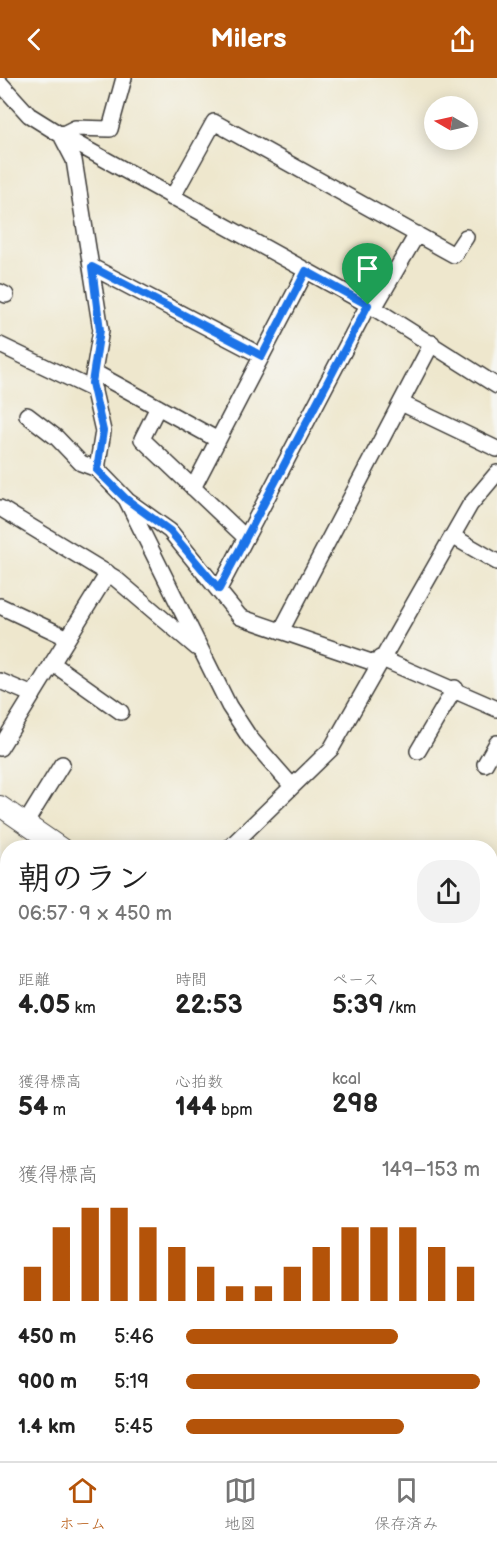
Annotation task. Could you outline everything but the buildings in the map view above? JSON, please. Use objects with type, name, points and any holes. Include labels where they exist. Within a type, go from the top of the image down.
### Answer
[{"type":"street","points":[[4,78],[0,82],[29,115],[61,135],[371,306],[497,386]]},
{"type":"street","points":[[61,135],[75,128],[110,129],[124,78]]},
{"type":"street","points":[[172,198],[214,122],[454,255],[466,237]]},
{"type":"street","points":[[61,135],[74,160],[100,330],[94,390],[103,431],[97,470]]},
{"type":"street","points":[[219,589],[371,306],[417,234]]},
{"type":"street","points":[[92,267],[262,356]]},
{"type":"street","points":[[193,488],[306,271]]},
{"type":"street","points":[[281,631],[432,343]]},
{"type":"street","points":[[0,345],[94,390]]},
{"type":"street","points":[[94,372],[218,440]]},
{"type":"street","points":[[401,403],[497,449]]},
{"type":"street","points":[[158,407],[142,439],[246,538]]},
{"type":"street","points":[[27,415],[57,438],[81,463],[97,470],[126,499],[170,531],[240,617],[379,661],[455,688],[497,709]]},
{"type":"street","points":[[237,840],[331,749],[470,504],[497,473]]},
{"type":"street","points":[[126,499],[229,706],[245,730],[292,786]]},
{"type":"street","points":[[0,508],[108,573],[202,652]]},
{"type":"street","points":[[452,536],[497,562]]},
{"type":"street","points":[[0,748],[108,573]]},
{"type":"street","points":[[0,606],[68,638]]},
{"type":"street","points":[[52,663],[121,712]]},
{"type":"street","points":[[0,681],[33,695]]},
{"type":"street","points":[[417,751],[455,688]]},
{"type":"street","points":[[485,764],[497,743]]},
{"type":"street","points":[[26,824],[62,764]]},
{"type":"street","points":[[0,806],[49,840]]},
{"type":"route","points":[[92,267],[262,356],[306,271],[368,305],[219,589],[170,531],[126,499],[97,470],[103,431],[92,383],[100,330],[92,267]]}]
